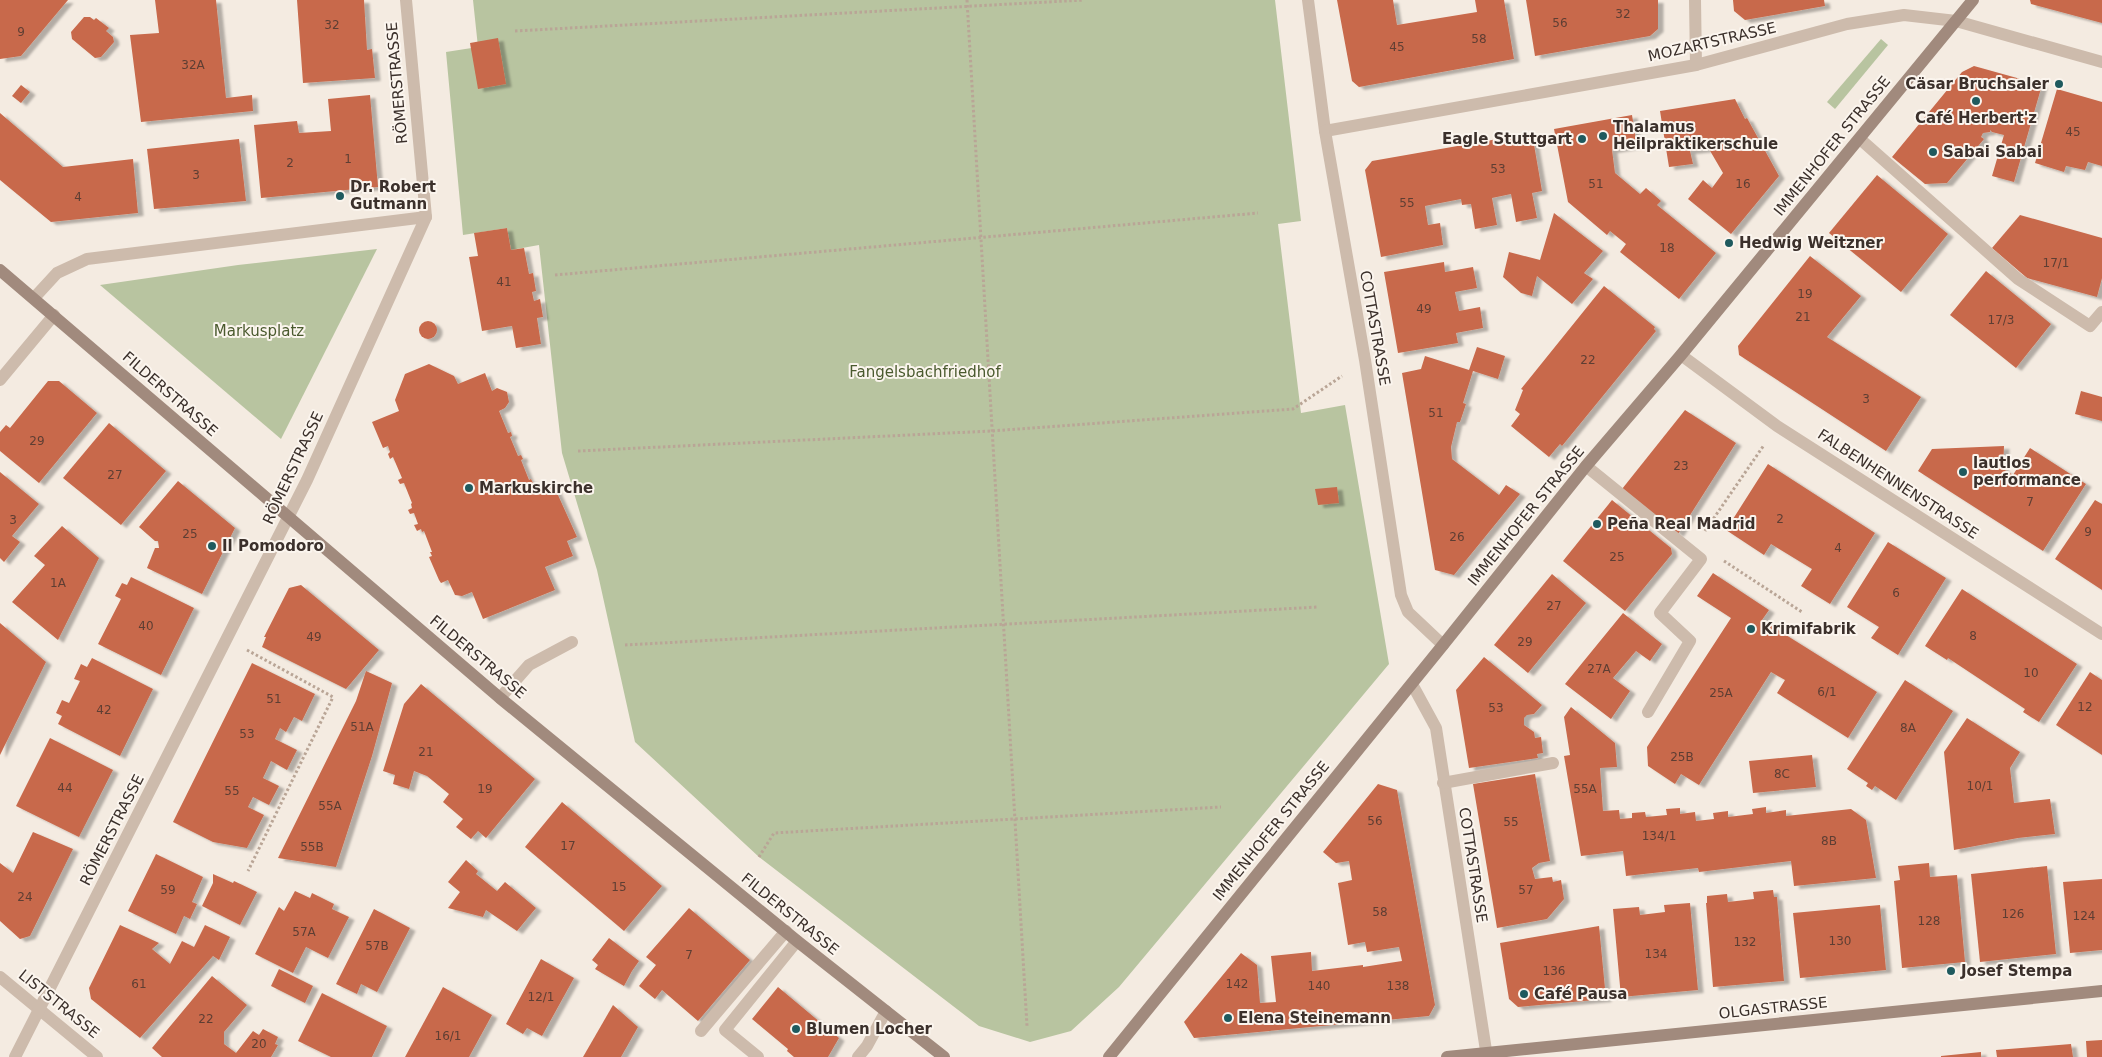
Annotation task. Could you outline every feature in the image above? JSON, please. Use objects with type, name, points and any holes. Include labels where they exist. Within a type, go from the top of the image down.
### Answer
[{"type":"street","name":"RÖMERSTRASSE","points":[[15,1057],[288,518],[426,217],[406,0]]},
{"type":"street","name":"COTTASTRASSE","points":[[1308,0],[1325,131],[1365,360],[1401,595],[1408,612],[1443,645]]},
{"type":"street","points":[[1696,0],[1696,65]]},
{"type":"street","name":"IMMENHOFER STRASSE","points":[[1109,1057],[1412,684],[1586,466],[1681,355],[1973,0]]},
{"type":"street","name":"MOZARTSTRASSE","points":[[1325,131],[1696,65],[1847,24],[1904,15],[1956,20],[2102,62]]},
{"type":"street","points":[[1860,139],[2018,279],[2090,326],[2102,312]]},
{"type":"street","points":[[34,298],[57,273],[87,260],[426,217]]},
{"type":"street","name":"FILDERSTRASSE","points":[[0,270],[500,698],[797,941],[944,1057]]},
{"type":"street","points":[[0,380],[54,315]]},
{"type":"street","name":"FALBENHENNENSTRASSE","points":[[1681,355],[1777,426],[2102,634]]},
{"type":"street","points":[[1586,466],[1701,559],[1660,613],[1690,641],[1648,712]]},
{"type":"street","points":[[500,698],[528,666],[572,642]]},
{"type":"street","name":"COTTASTRASSE","points":[[1412,684],[1436,728],[1487,1055]]},
{"type":"street","points":[[1444,783],[1553,763]]},
{"type":"street","points":[[701,1031],[786,931]]},
{"type":"street","points":[[758,1057],[725,1030],[797,941]]},
{"type":"street","name":"LISTSTRASSE","points":[[0,977],[97,1057]]},
{"type":"street","name":"OLGASTRASSE","points":[[1447,1057],[1487,1055],[2102,991]]},
{"type":"street","points":[[858,1057],[867,1046],[886,1011]]},
{"type":"path","points":[[967,0],[1027,1026]]},
{"type":"path","points":[[515,31],[1084,0]]},
{"type":"path","points":[[555,275],[1258,213]]},
{"type":"path","points":[[578,451],[991,431],[1293,409],[1365,360]]},
{"type":"path","points":[[1701,535],[1777,426]]},
{"type":"path","points":[[1720,559],[1802,612]]},
{"type":"path","points":[[625,645],[1318,607]]},
{"type":"path","points":[[227,640],[333,696],[248,871]]},
{"type":"path","points":[[758,857],[774,833],[1221,807]]},
{"type":"green space","name":"Fangelsbachfriedhof","points":[[473,0],[1275,0],[1301,221],[1278,224],[1301,413],[1345,405],[1389,664],[1119,987],[1071,1031],[1030,1042],[979,1026],[759,857],[635,742],[597,570],[562,453],[539,245],[511,250],[507,228],[463,235],[446,52],[478,47]]},
{"type":"green space","points":[[1881,39],[1888,45],[1835,109],[1827,102]]},
{"type":"green space","name":"Markusplatz","points":[[377,249],[281,439],[100,285],[238,265]]},
{"type":"building","points":[[0,0],[68,0],[21,56],[0,59]]},
{"type":"building","points":[[155,0],[216,0],[226,98],[252,95],[253,111],[141,122],[130,35],[159,33]]},
{"type":"building","points":[[297,0],[364,0],[367,50],[372,49],[375,78],[303,83]]},
{"type":"building","points":[[1337,0],[1393,0],[1397,25],[1477,12],[1475,0],[1504,0],[1514,59],[1359,87],[1352,81]]},
{"type":"building","points":[[1526,0],[1658,0],[1658,29],[1650,36],[1535,56]]},
{"type":"building","points":[[1733,0],[1824,0],[1825,6],[1745,20],[1734,11]]},
{"type":"building","points":[[2030,0],[2102,0],[2102,23],[2031,4]]},
{"type":"building","points":[[84,17],[90,17],[94,20],[96,18],[109,28],[106,31],[113,37],[114,42],[101,57],[95,58],[72,39],[71,32]]},
{"type":"building","points":[[498,38],[506,84],[478,89],[470,43]]},
{"type":"building","points":[[1974,66],[2042,85],[2014,182],[1992,176],[2004,135],[1990,130],[1990,132],[1983,133],[1981,137],[1984,139],[1947,183],[1925,184],[1892,157],[1962,72]]},
{"type":"building","points":[[21,85],[30,92],[21,103],[12,96]]},
{"type":"building","points":[[2057,89],[2102,102],[2102,166],[2088,162],[2085,170],[2066,166],[2064,172],[2035,163]]},
{"type":"building","points":[[370,95],[378,187],[261,198],[254,125],[297,121],[299,133],[331,131],[328,99]]},
{"type":"building","points":[[1735,99],[1779,176],[1731,234],[1688,199],[1703,180],[1712,188],[1723,173],[1709,149],[1690,151],[1693,164],[1669,167],[1660,111]]},
{"type":"building","points":[[0,113],[63,167],[133,159],[138,213],[51,222],[0,180]]},
{"type":"building","points":[[1632,115],[1637,146],[1612,150],[1615,173],[1640,194],[1646,188],[1661,201],[1657,205],[1716,253],[1679,299],[1620,252],[1626,244],[1610,231],[1607,235],[1568,202],[1554,129]]},
{"type":"building","points":[[1532,133],[1542,191],[1532,193],[1537,218],[1516,222],[1511,194],[1492,198],[1497,225],[1475,229],[1471,204],[1462,205],[1461,199],[1425,206],[1428,225],[1440,223],[1443,245],[1381,257],[1365,170],[1372,161]]},
{"type":"building","points":[[239,139],[246,201],[154,209],[147,149]]},
{"type":"building","points":[[1877,175],[1948,234],[1901,292],[1829,233]]},
{"type":"building","points":[[1554,213],[1603,251],[1584,273],[1593,279],[1572,304],[1537,276],[1532,296],[1521,293],[1503,277],[1509,252],[1540,260]]},
{"type":"building","points":[[2020,215],[2102,238],[2102,278],[2097,297],[2027,278],[1992,248]]},
{"type":"building","points":[[507,228],[511,250],[524,248],[529,274],[533,273],[536,291],[532,292],[534,301],[540,299],[543,317],[537,318],[541,344],[516,348],[512,326],[482,331],[469,257],[478,256],[474,233]]},
{"type":"building","points":[[1810,256],[1861,296],[1827,337],[1921,397],[1886,451],[1739,355],[1738,346]]},
{"type":"building","points":[[1444,262],[1445,272],[1473,267],[1477,288],[1455,292],[1459,311],[1480,307],[1483,328],[1456,333],[1458,343],[1398,353],[1384,272]]},
{"type":"building","points":[[1986,271],[2051,324],[2016,368],[1950,315]]},
{"type":"building","points":[[1604,286],[1655,327],[1656,331],[1562,446],[1560,444],[1549,457],[1511,426],[1520,414],[1515,410],[1523,390],[1521,389]]},
{"type":"building","points":[[424,321],[432,321],[437,326],[435,337],[424,339],[419,334],[419,326]]},
{"type":"building","points":[[1477,347],[1505,356],[1498,379],[1473,371],[1463,403],[1466,404],[1460,422],[1457,422],[1451,447],[1452,459],[1499,495],[1506,485],[1520,494],[1454,575],[1435,570],[1402,373],[1421,369],[1425,356],[1469,370]]},
{"type":"building","name":"Markuskirche","points":[[429,364],[454,376],[458,384],[485,373],[492,391],[497,388],[507,392],[509,402],[505,408],[499,411],[508,433],[511,432],[512,436],[510,437],[518,456],[521,455],[523,459],[521,460],[529,480],[531,479],[533,483],[531,484],[534,492],[553,484],[577,537],[567,541],[573,556],[545,567],[555,590],[483,619],[472,592],[462,596],[455,595],[448,580],[441,583],[439,580],[429,557],[432,556],[430,552],[432,552],[424,531],[422,532],[421,529],[417,531],[414,525],[418,524],[414,513],[410,514],[408,510],[412,508],[412,503],[404,483],[400,484],[398,480],[402,478],[393,457],[390,459],[388,446],[383,448],[372,422],[399,411],[395,400],[405,374]]},
{"type":"building","points":[[48,381],[59,381],[97,413],[39,483],[0,451],[0,432],[6,425],[10,428]]},
{"type":"building","points":[[2081,391],[2102,397],[2102,421],[2075,414]]},
{"type":"building","points":[[1685,410],[1736,443],[1678,534],[1622,489]]},
{"type":"building","points":[[109,423],[166,471],[121,525],[63,478]]},
{"type":"building","points":[[2004,446],[2003,469],[2013,475],[2030,448],[2086,484],[2043,551],[1918,471],[1932,449]]},
{"type":"building","points":[[1768,464],[1875,533],[1830,604],[1801,586],[1812,569],[1771,544],[1764,555],[1726,530]]},
{"type":"building","points":[[0,472],[39,504],[12,536],[20,542],[4,562],[0,558]]},
{"type":"building","points":[[178,481],[235,528],[202,594],[147,568],[155,548],[159,548],[158,541],[155,541],[139,527]]},
{"type":"building","points":[[1337,487],[1339,503],[1318,505],[1315,489]]},
{"type":"building","points":[[1612,500],[1671,548],[1672,554],[1625,611],[1563,561]]},
{"type":"building","points":[[2095,500],[2102,504],[2102,590],[2055,559]]},
{"type":"building","points":[[62,526],[99,558],[58,640],[12,602],[45,565],[34,556]]},
{"type":"building","points":[[1888,542],[1946,578],[1898,655],[1871,638],[1879,627],[1847,607]]},
{"type":"building","points":[[1713,573],[1769,610],[1762,620],[1877,692],[1848,738],[1777,693],[1785,680],[1771,672],[1699,785],[1681,774],[1675,784],[1648,766],[1647,747],[1731,618],[1697,596]]},
{"type":"building","points":[[1552,574],[1586,603],[1528,673],[1494,645]]},
{"type":"building","points":[[131,577],[194,608],[161,675],[98,644],[121,599],[115,596],[122,583],[127,585]]},
{"type":"building","points":[[301,585],[379,650],[346,689],[262,647],[266,637],[264,637],[289,588]]},
{"type":"building","points":[[1962,589],[2077,664],[2039,722],[2023,712],[2025,709],[1948,658],[1947,660],[1925,646]]},
{"type":"building","points":[[1623,613],[1662,644],[1650,661],[1636,651],[1613,678],[1630,691],[1611,719],[1565,684]]},
{"type":"building","points":[[0,623],[46,662],[0,755]]},
{"type":"building","points":[[1484,657],[1542,705],[1534,714],[1527,715],[1524,718],[1524,725],[1534,732],[1535,738],[1541,737],[1543,753],[1537,754],[1538,758],[1469,768],[1456,690]]},
{"type":"building","points":[[92,658],[153,689],[120,756],[58,724],[62,716],[56,713],[62,700],[69,703],[80,681],[74,679],[81,664],[87,667]]},
{"type":"building","points":[[252,663],[315,694],[302,721],[294,717],[286,732],[280,728],[275,739],[297,750],[287,770],[271,761],[263,778],[279,786],[269,805],[253,797],[248,807],[264,815],[247,848],[213,842],[173,822]]},
{"type":"building","points":[[366,671],[392,683],[372,756],[336,867],[278,858],[356,701]]},
{"type":"building","points":[[2090,672],[2102,680],[2102,755],[2056,725]]},
{"type":"building","points":[[1905,680],[1953,711],[1896,800],[1875,786],[1872,790],[1866,786],[1868,783],[1847,769]]},
{"type":"building","points":[[421,684],[535,779],[486,838],[478,831],[471,839],[456,827],[463,819],[443,802],[449,794],[427,776],[414,771],[409,789],[393,784],[395,775],[383,771],[404,704]]},
{"type":"building","points":[[1571,707],[1615,743],[1617,767],[1600,768],[1603,811],[1619,810],[1620,819],[1632,818],[1632,813],[1645,812],[1646,817],[1667,815],[1666,809],[1680,808],[1680,814],[1695,812],[1696,821],[1714,819],[1713,813],[1728,811],[1728,817],[1753,814],[1752,809],[1766,807],[1766,813],[1786,810],[1786,816],[1851,809],[1866,820],[1876,878],[1794,886],[1791,861],[1699,872],[1698,868],[1626,876],[1623,851],[1581,856],[1564,756],[1570,755],[1564,717]]},
{"type":"building","points":[[1967,718],[2020,752],[2010,768],[2014,803],[2050,799],[2055,834],[2018,838],[1954,850],[1944,752]]},
{"type":"building","points":[[50,738],[113,770],[79,837],[16,806]]},
{"type":"building","points":[[1812,755],[1816,787],[1753,793],[1749,761]]},
{"type":"building","points":[[1535,774],[1550,861],[1539,863],[1532,868],[1535,879],[1552,877],[1553,882],[1561,880],[1564,899],[1547,919],[1497,928],[1473,784]]},
{"type":"building","points":[[1378,784],[1397,790],[1435,1005],[1429,1016],[1194,1038],[1184,1022],[1241,953],[1257,965],[1260,1003],[1276,1002],[1271,956],[1311,952],[1312,971],[1363,965],[1363,967],[1402,961],[1399,947],[1367,952],[1365,942],[1348,945],[1338,883],[1352,880],[1349,861],[1336,863],[1323,852]]},
{"type":"building","points":[[562,802],[662,886],[624,931],[525,847]]},
{"type":"building","points":[[33,832],[73,849],[30,936],[20,939],[0,921],[0,863],[13,873]]},
{"type":"building","points":[[156,854],[203,877],[192,902],[197,904],[190,919],[184,916],[176,934],[128,911]]},
{"type":"building","points":[[466,860],[478,871],[476,874],[497,891],[505,882],[536,908],[517,931],[486,910],[483,917],[448,908],[460,892],[448,882]]},
{"type":"building","points":[[1929,863],[1930,877],[1957,875],[1965,962],[1902,968],[1894,881],[1900,880],[1898,866]]},
{"type":"building","points":[[2047,866],[2056,954],[1980,962],[1971,874]]},
{"type":"building","points":[[213,874],[257,892],[240,925],[202,906],[213,883]]},
{"type":"building","points":[[2102,879],[2102,950],[2070,953],[2063,882]]},
{"type":"building","points":[[1773,890],[1774,897],[1777,897],[1784,981],[1713,987],[1707,896],[1727,894],[1728,902],[1754,899],[1753,892]]},
{"type":"building","points":[[295,891],[310,898],[312,893],[334,904],[332,909],[349,917],[328,958],[306,947],[293,973],[255,954],[279,907],[284,911]]},
{"type":"building","points":[[1690,903],[1698,990],[1621,997],[1613,909],[1639,907],[1640,915],[1665,912],[1664,905]]},
{"type":"building","points":[[1880,905],[1886,970],[1800,978],[1793,913]]},
{"type":"building","points":[[689,908],[750,960],[698,1021],[662,990],[655,999],[639,986],[656,965],[646,957]]},
{"type":"building","points":[[374,909],[410,928],[377,992],[361,984],[357,994],[336,984]]},
{"type":"building","points":[[120,925],[159,943],[152,949],[170,964],[182,941],[194,947],[205,925],[230,937],[219,960],[213,956],[140,1038],[91,999],[89,988]]},
{"type":"building","points":[[1599,926],[1606,999],[1518,1007],[1509,999],[1500,943]]},
{"type":"building","points":[[609,938],[639,961],[624,986],[595,969],[598,965],[592,960]]},
{"type":"building","points":[[541,959],[574,978],[542,1036],[527,1028],[523,1034],[506,1024]]},
{"type":"building","points":[[279,969],[313,986],[305,1003],[271,986]]},
{"type":"building","points":[[212,976],[247,1005],[224,1032],[224,1044],[236,1053],[253,1031],[259,1035],[263,1029],[278,1037],[275,1044],[278,1045],[271,1057],[162,1057],[152,1048]]},
{"type":"building","points":[[443,987],[492,1015],[469,1057],[405,1057]]},
{"type":"building","name":"Blumen Locher","points":[[778,987],[839,1038],[828,1057],[794,1057],[787,1051],[788,1049],[752,1019]]},
{"type":"building","points":[[322,993],[387,1026],[372,1057],[331,1057],[298,1041]]},
{"type":"building","points":[[613,1005],[638,1027],[621,1057],[583,1057]]},
{"type":"building","points":[[2102,1040],[2102,1057],[2087,1057],[2086,1041]]},
{"type":"building","points":[[2071,1044],[2073,1057],[1997,1057],[1996,1050]]},
{"type":"building","points":[[1981,1052],[1981,1057],[1941,1057],[1941,1056]]},
{"type":"place","name":"Cäsar Bruchsaler","points":[[2059,84]]},
{"type":"place","name":"Café Herbert'z","points":[[1976,101]]},
{"type":"place","name":"Thalamus Heilpraktikerschule","points":[[1603,136]]},
{"type":"place","name":"Eagle Stuttgart","points":[[1582,139]]},
{"type":"place","name":"Sabai Sabai","points":[[1933,152]]},
{"type":"place","name":"Dr. Robert Gutmann","points":[[340,196]]},
{"type":"place","name":"Hedwig Weitzner","points":[[1729,243]]},
{"type":"place","name":"lautlos performance","points":[[1963,472]]},
{"type":"place","name":"Markuskirche","points":[[469,488]]},
{"type":"place","name":"Peña Real Madrid","points":[[1597,524]]},
{"type":"place","name":"Il Pomodoro","points":[[212,546]]},
{"type":"place","name":"Krimifabrik","points":[[1751,629]]},
{"type":"place","name":"Josef Stempa","points":[[1951,971]]},
{"type":"place","name":"Café Pausa","points":[[1524,994]]},
{"type":"place","name":"Elena Steinemann","points":[[1228,1018]]},
{"type":"place","name":"Blumen Locher","points":[[796,1029]]}]
